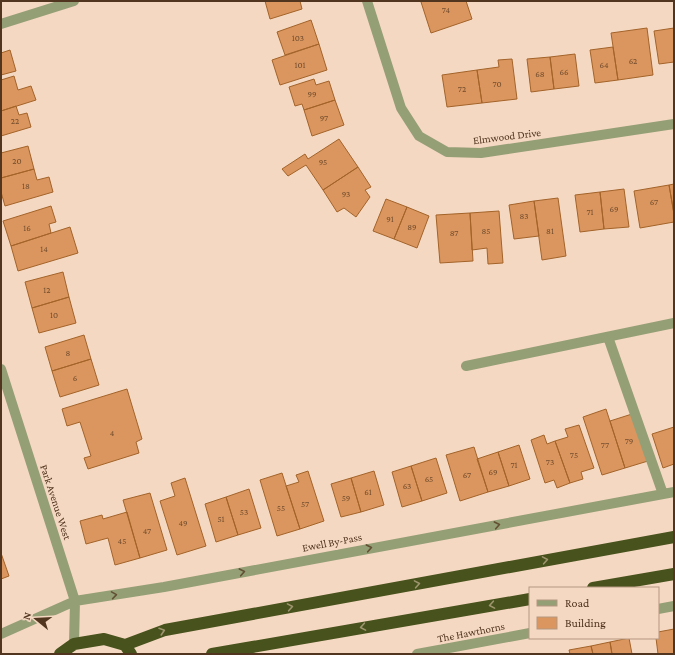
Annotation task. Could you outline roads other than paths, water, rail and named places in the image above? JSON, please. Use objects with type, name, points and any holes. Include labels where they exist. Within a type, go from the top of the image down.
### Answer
[{"type":"highway","points":[[60,654],[74,644],[104,639],[128,649],[166,630],[674,537]]},
{"type":"highway","points":[[600,587],[674,574]]},
{"type":"highway","points":[[212,654],[529,599]]},
{"type":"street","points":[[1,24],[74,1]]},
{"type":"street","name":"Elmwood Drive","points":[[366,1],[402,108],[419,136],[447,152],[481,153],[674,124]]},
{"type":"street","points":[[466,366],[674,323]]},
{"type":"street","points":[[608,337],[663,494]]},
{"type":"street","name":"Park Avenue West","points":[[1,370],[75,601],[74,644]]},
{"type":"street","name":"Ewell By-Pass","points":[[1,634],[75,601],[172,585],[674,492]]},
{"type":"street","points":[[659,609],[674,606]]},
{"type":"street","name":"The Hawthorns","points":[[417,654],[529,633]]}]
